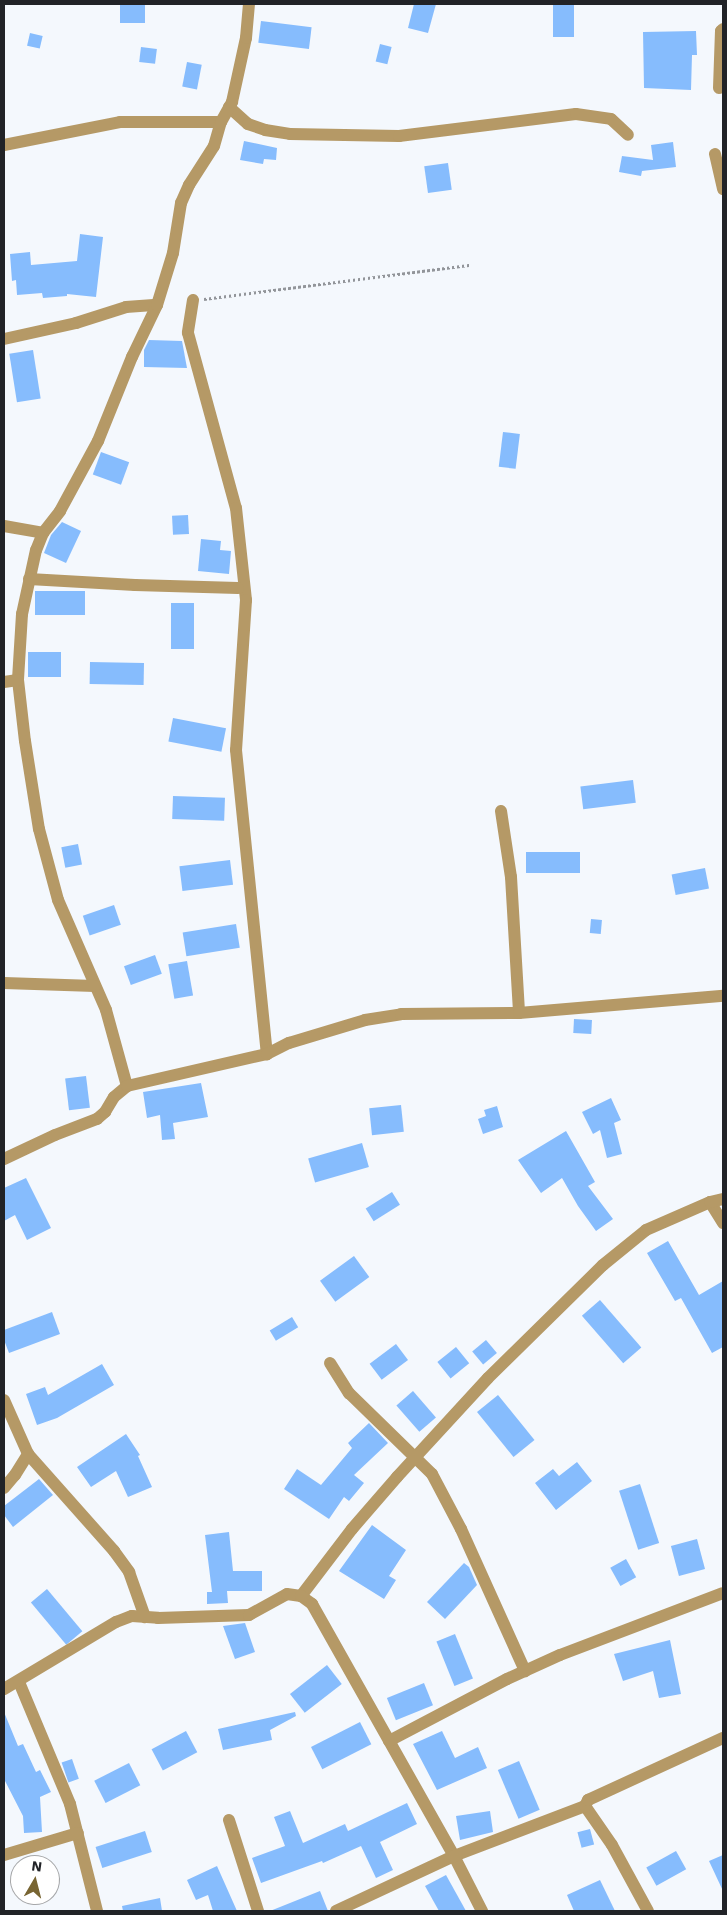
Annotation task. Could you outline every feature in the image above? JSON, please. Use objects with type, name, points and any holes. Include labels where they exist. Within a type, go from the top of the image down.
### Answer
[{"type":"street","points":[[127,1086],[106,1010],[58,900],[39,828],[18,680],[22,614],[36,550],[43,533],[60,511],[98,441],[132,357],[157,305],[173,253],[181,203],[189,185],[214,146],[221,122],[229,107],[246,38],[249,4]]},
{"type":"street","points":[[719,88],[721,31],[723,29]]},
{"type":"street","points":[[229,107],[240,119],[248,124],[265,130],[290,134],[398,136],[576,114],[610,118],[628,135]]},
{"type":"street","points":[[4,145],[120,122],[221,122]]},
{"type":"street","points":[[715,154],[723,189]]},
{"type":"street","points":[[193,300],[188,332],[236,508],[246,600],[236,750],[267,1054]]},
{"type":"street","points":[[4,339],[76,323],[126,307],[157,305]]},
{"type":"street","points":[[4,526],[43,533]]},
{"type":"street","points":[[29,579],[238,588]]},
{"type":"street","points":[[4,682],[18,680]]},
{"type":"street","points":[[501,811],[511,878],[519,1012]]},
{"type":"street","points":[[4,983],[95,986]]},
{"type":"street","points":[[4,1159],[55,1135],[97,1119],[105,1112],[114,1097],[127,1086],[267,1054],[289,1043],[365,1020],[401,1014],[519,1012],[723,996]]},
{"type":"street","points":[[301,1596],[352,1529],[414,1458],[488,1378],[603,1265],[646,1230],[710,1202],[723,1199]]},
{"type":"street","points":[[710,1202],[723,1223]]},
{"type":"street","points":[[330,1363],[349,1393],[414,1458],[426,1466],[432,1474],[462,1529],[525,1671]]},
{"type":"street","points":[[4,1400],[28,1454],[119,1558],[134,1583],[145,1617]]},
{"type":"street","points":[[4,1488],[16,1475],[28,1454]]},
{"type":"street","points":[[389,1741],[525,1671],[723,1593]]},
{"type":"street","points":[[4,1689],[19,1682],[116,1622],[132,1616],[249,1616],[287,1594],[301,1596],[312,1604],[454,1856],[482,1911]]},
{"type":"street","points":[[19,1682],[70,1804],[97,1911]]},
{"type":"street","points":[[336,1911],[454,1856],[584,1806],[588,1800],[723,1738]]},
{"type":"street","points":[[584,1806],[612,1845],[648,1911]]},
{"type":"street","points":[[229,1820],[258,1911]]},
{"type":"street","points":[[4,1855],[78,1833]]},
{"type":"path","points":[[193,300],[471,265]]},
{"type":"building","points":[[120,4],[145,4],[145,23],[120,23]]},
{"type":"building","points":[[414,4],[436,4],[428,33],[408,28]]},
{"type":"building","points":[[553,4],[574,4],[574,37],[553,37]]},
{"type":"building","points":[[261,21],[312,27],[309,49],[258,43]]},
{"type":"building","points":[[696,31],[697,55],[692,55],[691,90],[644,88],[643,32]]},
{"type":"building","points":[[30,33],[43,36],[40,49],[27,46]]},
{"type":"building","points":[[380,44],[392,47],[387,64],[376,61]]},
{"type":"building","points":[[141,47],[157,49],[155,64],[139,62]]},
{"type":"building","points":[[187,62],[202,65],[197,89],[182,87]]},
{"type":"building","points":[[244,141],[277,148],[276,160],[264,159],[263,164],[240,160]]},
{"type":"building","points":[[673,142],[676,167],[642,171],[641,176],[619,172],[622,156],[653,160],[651,145]]},
{"type":"building","points":[[448,163],[452,190],[428,193],[424,166]]},
{"type":"building","points":[[80,234],[103,237],[96,297],[67,294],[67,296],[43,298],[42,293],[17,295],[16,280],[12,281],[10,254],[30,252],[31,265],[77,261]]},
{"type":"building","points":[[149,340],[182,341],[187,368],[144,367],[144,350]]},
{"type":"building","points":[[33,350],[41,398],[17,402],[9,354]]},
{"type":"building","points":[[503,432],[520,434],[516,469],[499,467]]},
{"type":"building","points":[[101,452],[129,462],[121,485],[93,475]]},
{"type":"building","points":[[188,515],[189,534],[173,535],[172,516]]},
{"type":"building","points":[[62,522],[81,531],[66,563],[44,553],[51,535]]},
{"type":"building","points":[[201,539],[221,541],[220,550],[231,551],[229,574],[198,571]]},
{"type":"building","points":[[35,591],[85,591],[85,615],[35,615]]},
{"type":"building","points":[[171,603],[194,603],[194,649],[171,649]]},
{"type":"building","points":[[28,652],[61,652],[61,677],[28,677]]},
{"type":"building","points":[[90,662],[144,663],[144,685],[90,684]]},
{"type":"building","points":[[173,718],[226,728],[221,752],[168,742]]},
{"type":"building","points":[[633,780],[636,803],[583,809],[580,786]]},
{"type":"building","points":[[173,796],[225,798],[224,821],[172,819]]},
{"type":"building","points":[[78,844],[82,865],[65,868],[61,847]]},
{"type":"building","points":[[526,852],[580,852],[580,873],[526,873]]},
{"type":"building","points":[[230,860],[233,885],[182,891],[179,866]]},
{"type":"building","points":[[705,868],[709,889],[676,895],[672,874]]},
{"type":"building","points":[[114,905],[121,925],[90,936],[83,916]]},
{"type":"building","points":[[591,919],[602,920],[601,934],[590,933]]},
{"type":"building","points":[[236,924],[240,948],[186,956],[183,932]]},
{"type":"building","points":[[155,955],[162,974],[131,985],[124,966]]},
{"type":"building","points":[[187,961],[193,995],[174,999],[168,964]]},
{"type":"building","points":[[574,1019],[592,1020],[591,1034],[573,1033]]},
{"type":"building","points":[[86,1076],[90,1108],[69,1110],[65,1079]]},
{"type":"building","points":[[201,1083],[208,1117],[173,1123],[175,1139],[162,1140],[160,1115],[147,1118],[143,1092]]},
{"type":"building","points":[[611,1098],[621,1120],[614,1123],[622,1154],[607,1158],[600,1130],[593,1134],[582,1112]]},
{"type":"building","points":[[401,1105],[404,1132],[372,1135],[369,1108]]},
{"type":"building","points":[[497,1106],[503,1127],[483,1134],[478,1119],[486,1116],[484,1110]]},
{"type":"building","points":[[566,1131],[595,1182],[588,1186],[613,1219],[596,1231],[578,1206],[562,1178],[541,1193],[518,1160]]},
{"type":"building","points":[[362,1143],[369,1167],[315,1182],[308,1158]]},
{"type":"building","points":[[26,1178],[51,1228],[27,1240],[15,1215],[4,1221],[4,1188]]},
{"type":"building","points":[[392,1192],[400,1205],[374,1221],[366,1208]]},
{"type":"building","points":[[668,1241],[699,1295],[723,1281],[723,1347],[712,1353],[681,1298],[675,1301],[647,1253]]},
{"type":"building","points":[[354,1256],[369,1277],[335,1302],[320,1281]]},
{"type":"building","points":[[600,1300],[641,1348],[623,1363],[582,1316]]},
{"type":"building","points":[[52,1312],[60,1334],[9,1353],[4,1340],[4,1330]]},
{"type":"building","points":[[292,1317],[298,1327],[276,1341],[270,1330]]},
{"type":"building","points":[[486,1340],[497,1353],[483,1365],[472,1352]]},
{"type":"building","points":[[396,1344],[408,1360],[382,1380],[370,1364]]},
{"type":"building","points":[[456,1347],[469,1363],[451,1378],[437,1362]]},
{"type":"building","points":[[102,1364],[114,1385],[57,1418],[37,1425],[26,1394],[45,1387],[48,1395]]},
{"type":"building","points":[[413,1391],[436,1417],[419,1432],[396,1405]]},
{"type":"building","points":[[498,1395],[535,1440],[514,1457],[477,1412]]},
{"type":"building","points":[[369,1423],[388,1443],[354,1475],[364,1483],[349,1501],[344,1497],[329,1519],[284,1489],[297,1469],[321,1485],[352,1448],[348,1443]]},
{"type":"building","points":[[126,1434],[140,1455],[138,1456],[152,1487],[128,1497],[116,1471],[91,1487],[77,1467]]},
{"type":"building","points":[[577,1462],[592,1481],[556,1510],[535,1483],[553,1469],[559,1476]]},
{"type":"building","points":[[39,1479],[53,1495],[13,1527],[4,1515],[4,1506]]},
{"type":"building","points":[[640,1484],[659,1543],[638,1550],[619,1491]]},
{"type":"building","points":[[372,1525],[406,1550],[389,1576],[396,1580],[384,1599],[339,1571]]},
{"type":"building","points":[[229,1532],[233,1571],[262,1571],[262,1591],[227,1591],[228,1603],[207,1604],[207,1592],[212,1592],[205,1535]]},
{"type":"building","points":[[697,1539],[705,1569],[679,1576],[671,1546]]},
{"type":"building","points":[[626,1559],[636,1577],[620,1586],[610,1568]]},
{"type":"building","points":[[464,1563],[469,1567],[477,1585],[445,1619],[427,1602]]},
{"type":"building","points":[[47,1589],[82,1631],[66,1645],[31,1602]]},
{"type":"building","points":[[245,1623],[255,1652],[235,1659],[223,1626]]},
{"type":"building","points":[[455,1634],[473,1679],[454,1686],[436,1641]]},
{"type":"building","points":[[670,1640],[681,1694],[659,1698],[653,1671],[623,1681],[614,1654]]},
{"type":"building","points":[[327,1665],[342,1684],[305,1713],[290,1694]]},
{"type":"building","points":[[424,1683],[433,1705],[396,1720],[387,1698]]},
{"type":"building","points":[[4,1712],[18,1746],[23,1744],[36,1772],[40,1770],[51,1792],[40,1797],[42,1832],[24,1833],[23,1816],[4,1779]]},
{"type":"building","points":[[295,1712],[296,1716],[270,1730],[272,1740],[223,1750],[218,1729]]},
{"type":"building","points":[[360,1722],[371,1744],[322,1769],[311,1747]]},
{"type":"building","points":[[186,1731],[197,1752],[163,1771],[152,1749]]},
{"type":"building","points":[[442,1731],[455,1758],[478,1747],[487,1768],[437,1790],[413,1744]]},
{"type":"building","points":[[72,1759],[79,1779],[68,1782],[62,1763]]},
{"type":"building","points":[[519,1761],[540,1810],[519,1819],[498,1770]]},
{"type":"building","points":[[129,1763],[140,1785],[106,1803],[94,1781]]},
{"type":"building","points":[[407,1803],[417,1824],[380,1842],[393,1870],[376,1878],[361,1846],[323,1863],[322,1861],[261,1883],[252,1858],[285,1846],[274,1817],[290,1811],[303,1843],[345,1824],[348,1831]]},
{"type":"building","points":[[490,1811],[493,1832],[460,1840],[456,1816]]},
{"type":"building","points":[[590,1829],[594,1844],[582,1848],[577,1832]]},
{"type":"building","points":[[145,1831],[152,1852],[102,1868],[96,1847]]},
{"type":"building","points":[[676,1851],[686,1869],[656,1886],[646,1867]]},
{"type":"building","points":[[723,1855],[723,1891],[709,1861]]},
{"type":"building","points":[[217,1866],[237,1911],[213,1911],[208,1895],[196,1900],[187,1880]]},
{"type":"building","points":[[446,1875],[466,1911],[439,1911],[425,1886]]},
{"type":"building","points":[[600,1880],[615,1911],[574,1911],[567,1895]]},
{"type":"building","points":[[320,1891],[328,1911],[270,1911]]},
{"type":"building","points":[[160,1898],[162,1911],[123,1911],[122,1906]]}]
